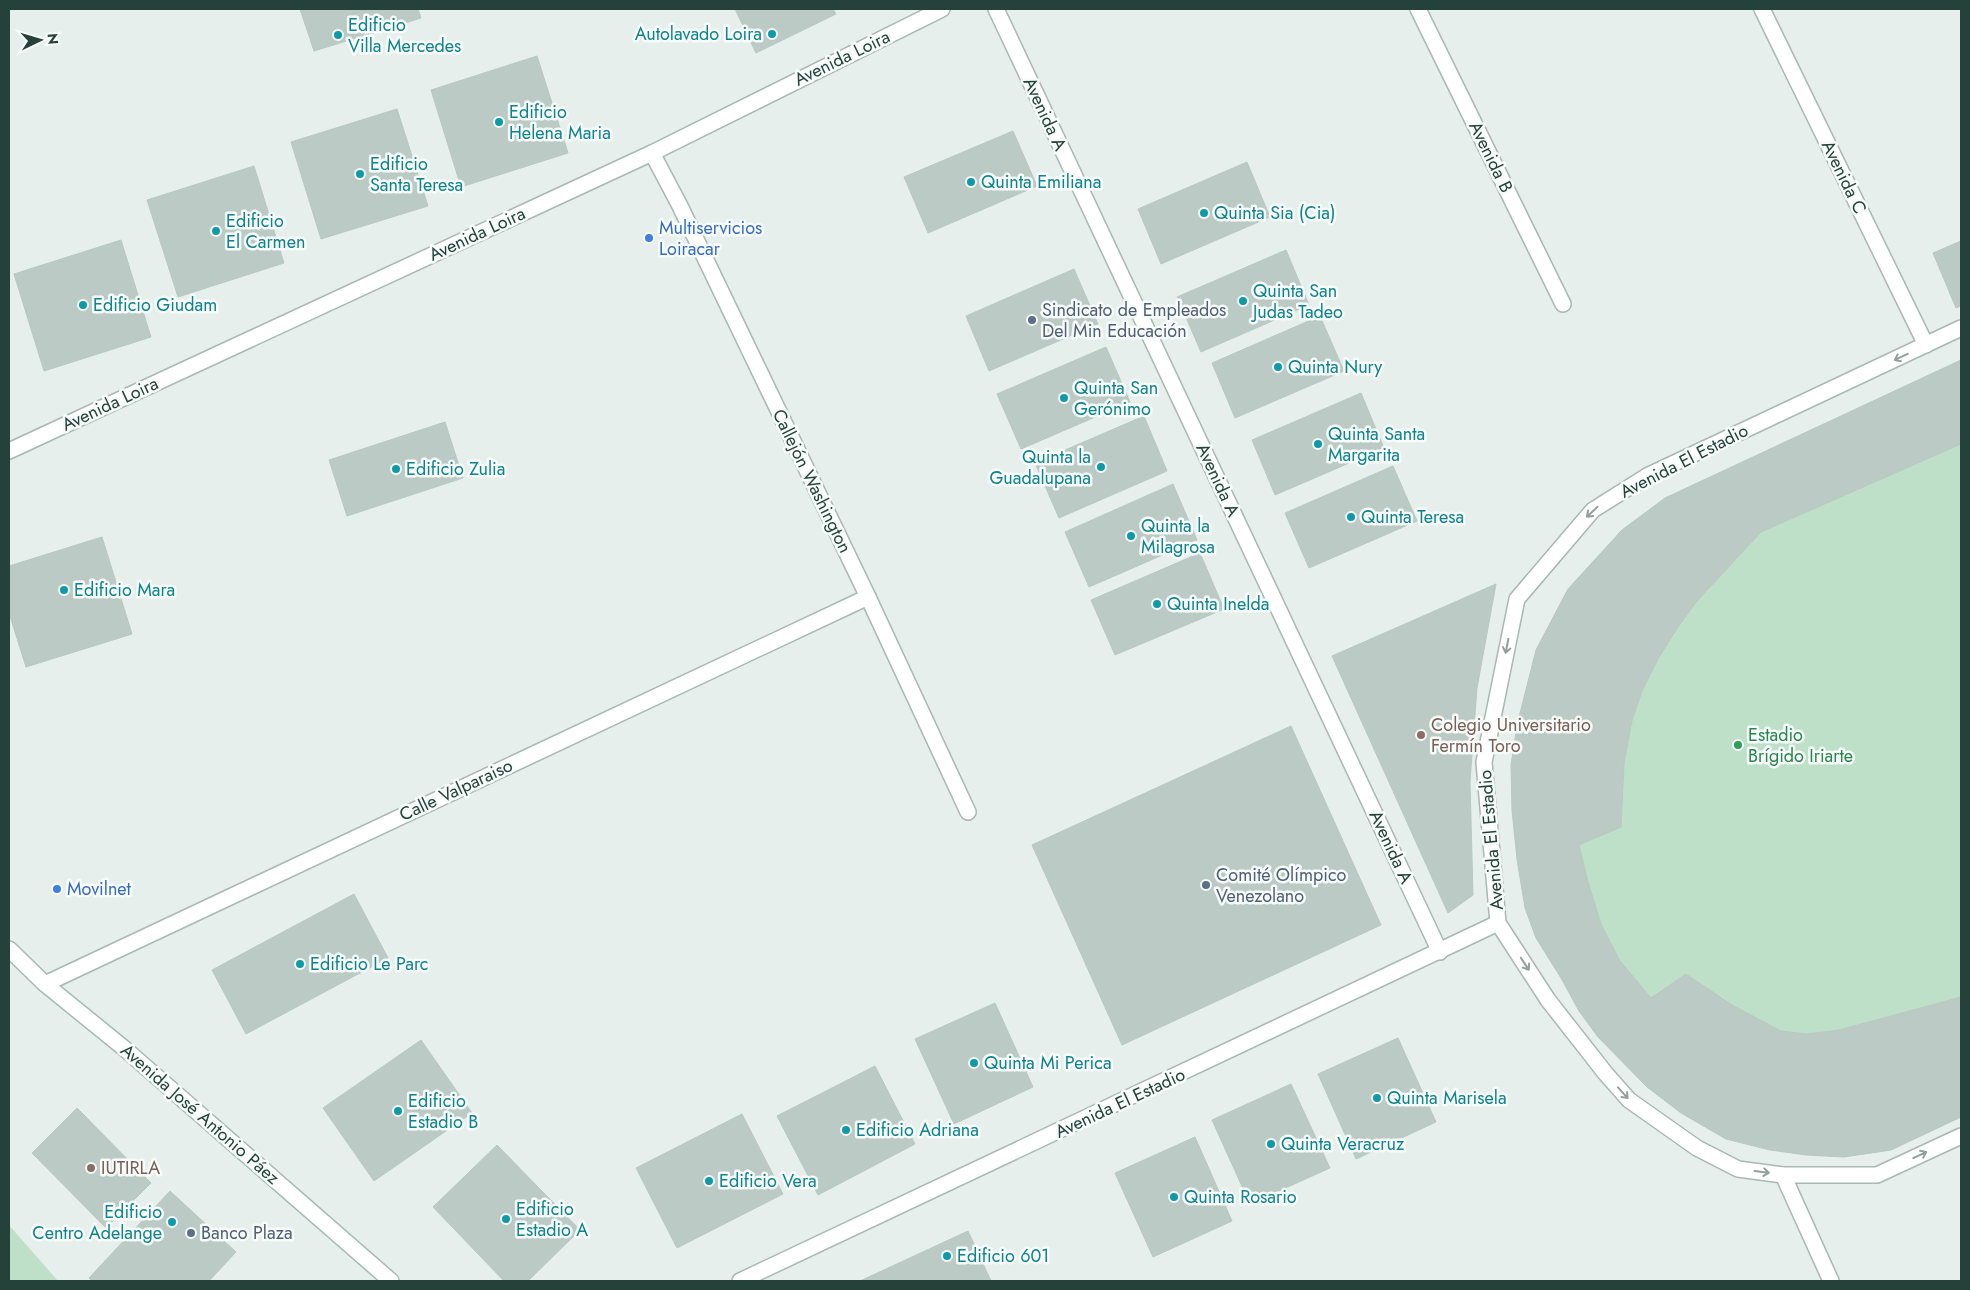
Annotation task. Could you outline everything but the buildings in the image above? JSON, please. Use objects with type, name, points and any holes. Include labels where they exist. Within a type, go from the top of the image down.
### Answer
[{"type":"street","name":"Avenida Loira","points":[[9,451],[652,153],[942,9]]},
{"type":"street","name":"Avenida A","points":[[996,9],[1440,952]]},
{"type":"street","name":"Avenida B","points":[[1418,9],[1563,304]]},
{"type":"street","name":"Avenida C","points":[[1762,9],[1926,345]]},
{"type":"street","name":"Callejón Washington","points":[[652,153],[680,206],[868,597],[968,812]]},
{"type":"street","name":"Avenida El Estadio","points":[[1961,328],[1647,476],[1593,510],[1517,598],[1484,762],[1498,923],[1548,1000],[1606,1074],[1630,1100],[1697,1148],[1738,1170],[1783,1175],[1877,1175],[1961,1136]]},
{"type":"street","name":"Calle Valparaiso","points":[[45,984],[868,597]]},
{"type":"street","name":"Avenida El Estadio","points":[[740,1281],[1498,923]]},
{"type":"street","name":"Avenida José Antonio Páez","points":[[9,949],[45,984],[126,1049],[390,1281]]},
{"type":"street","points":[[1783,1175],[1830,1281]]},
{"type":"green space","name":"Estadio Brígido Iriarte","points":[[1961,360],[1961,1117],[1891,1150],[1844,1157],[1806,1155],[1726,1139],[1681,1113],[1648,1087],[1598,1037],[1579,1011],[1536,938],[1525,908],[1512,810],[1517,725],[1536,650],[1568,589],[1622,530],[1665,498]]},
{"type":"green space","points":[[9,1225],[58,1281],[9,1281]]},
{"type":"place","name":"Autolavado Loira","points":[[772,34]]},
{"type":"place","name":"Edificio Villa Mercedes","points":[[338,35]]},
{"type":"place","name":"Edificio Helena Maria","points":[[499,122]]},
{"type":"place","name":"Edificio Santa Teresa","points":[[360,174]]},
{"type":"place","name":"Quinta Emiliana","points":[[971,182]]},
{"type":"place","name":"Quinta Sia (Cia)","points":[[1204,213]]},
{"type":"place","name":"Edificio El Carmen","points":[[216,231]]},
{"type":"place","name":"Multiservicios Loiracar","points":[[649,238]]},
{"type":"place","name":"Quinta San Judas Tadeo","points":[[1243,301]]},
{"type":"place","name":"Edificio Giudam","points":[[83,305]]},
{"type":"place","name":"Sindicato de Empleados Del Min Educación","points":[[1032,320]]},
{"type":"place","name":"Quinta Nury","points":[[1278,367]]},
{"type":"place","name":"Quinta San Gerónimo","points":[[1064,398]]},
{"type":"place","name":"Quinta Santa Margarita","points":[[1318,444]]},
{"type":"place","name":"Quinta la Guadalupana","points":[[1101,467]]},
{"type":"place","name":"Edificio Zulia","points":[[396,469]]},
{"type":"place","name":"Quinta Teresa","points":[[1351,517]]},
{"type":"place","name":"Quinta la Milagrosa","points":[[1131,536]]},
{"type":"place","name":"Edificio Mara","points":[[64,590]]},
{"type":"place","name":"Quinta Inelda","points":[[1157,604]]},
{"type":"place","name":"Colegio Universitario Fermín Toro","points":[[1421,735]]},
{"type":"place","name":"Estadio Brígido Iriarte","points":[[1738,745]]},
{"type":"place","name":"Comité Olímpico Venezolano","points":[[1206,885]]},
{"type":"place","name":"Movilnet","points":[[57,889]]},
{"type":"place","name":"Edificio Le Parc","points":[[300,964]]},
{"type":"place","name":"Quinta Mi Perica","points":[[974,1063]]},
{"type":"place","name":"Quinta Marisela","points":[[1377,1098]]},
{"type":"place","name":"Edificio Estadio B","points":[[398,1111]]},
{"type":"place","name":"Edificio Adriana","points":[[846,1130]]},
{"type":"place","name":"Quinta Veracruz","points":[[1271,1144]]},
{"type":"place","name":"IUTIRLA","points":[[91,1168]]},
{"type":"place","name":"Edificio Vera","points":[[709,1181]]},
{"type":"place","name":"Quinta Rosario","points":[[1174,1197]]},
{"type":"place","name":"Edificio Estadio A","points":[[506,1219]]},
{"type":"place","name":"Edificio Centro Adelange","points":[[172,1222]]},
{"type":"place","name":"Banco Plaza","points":[[191,1233]]},
{"type":"place","name":"Edificio 601","points":[[947,1256]]}]
